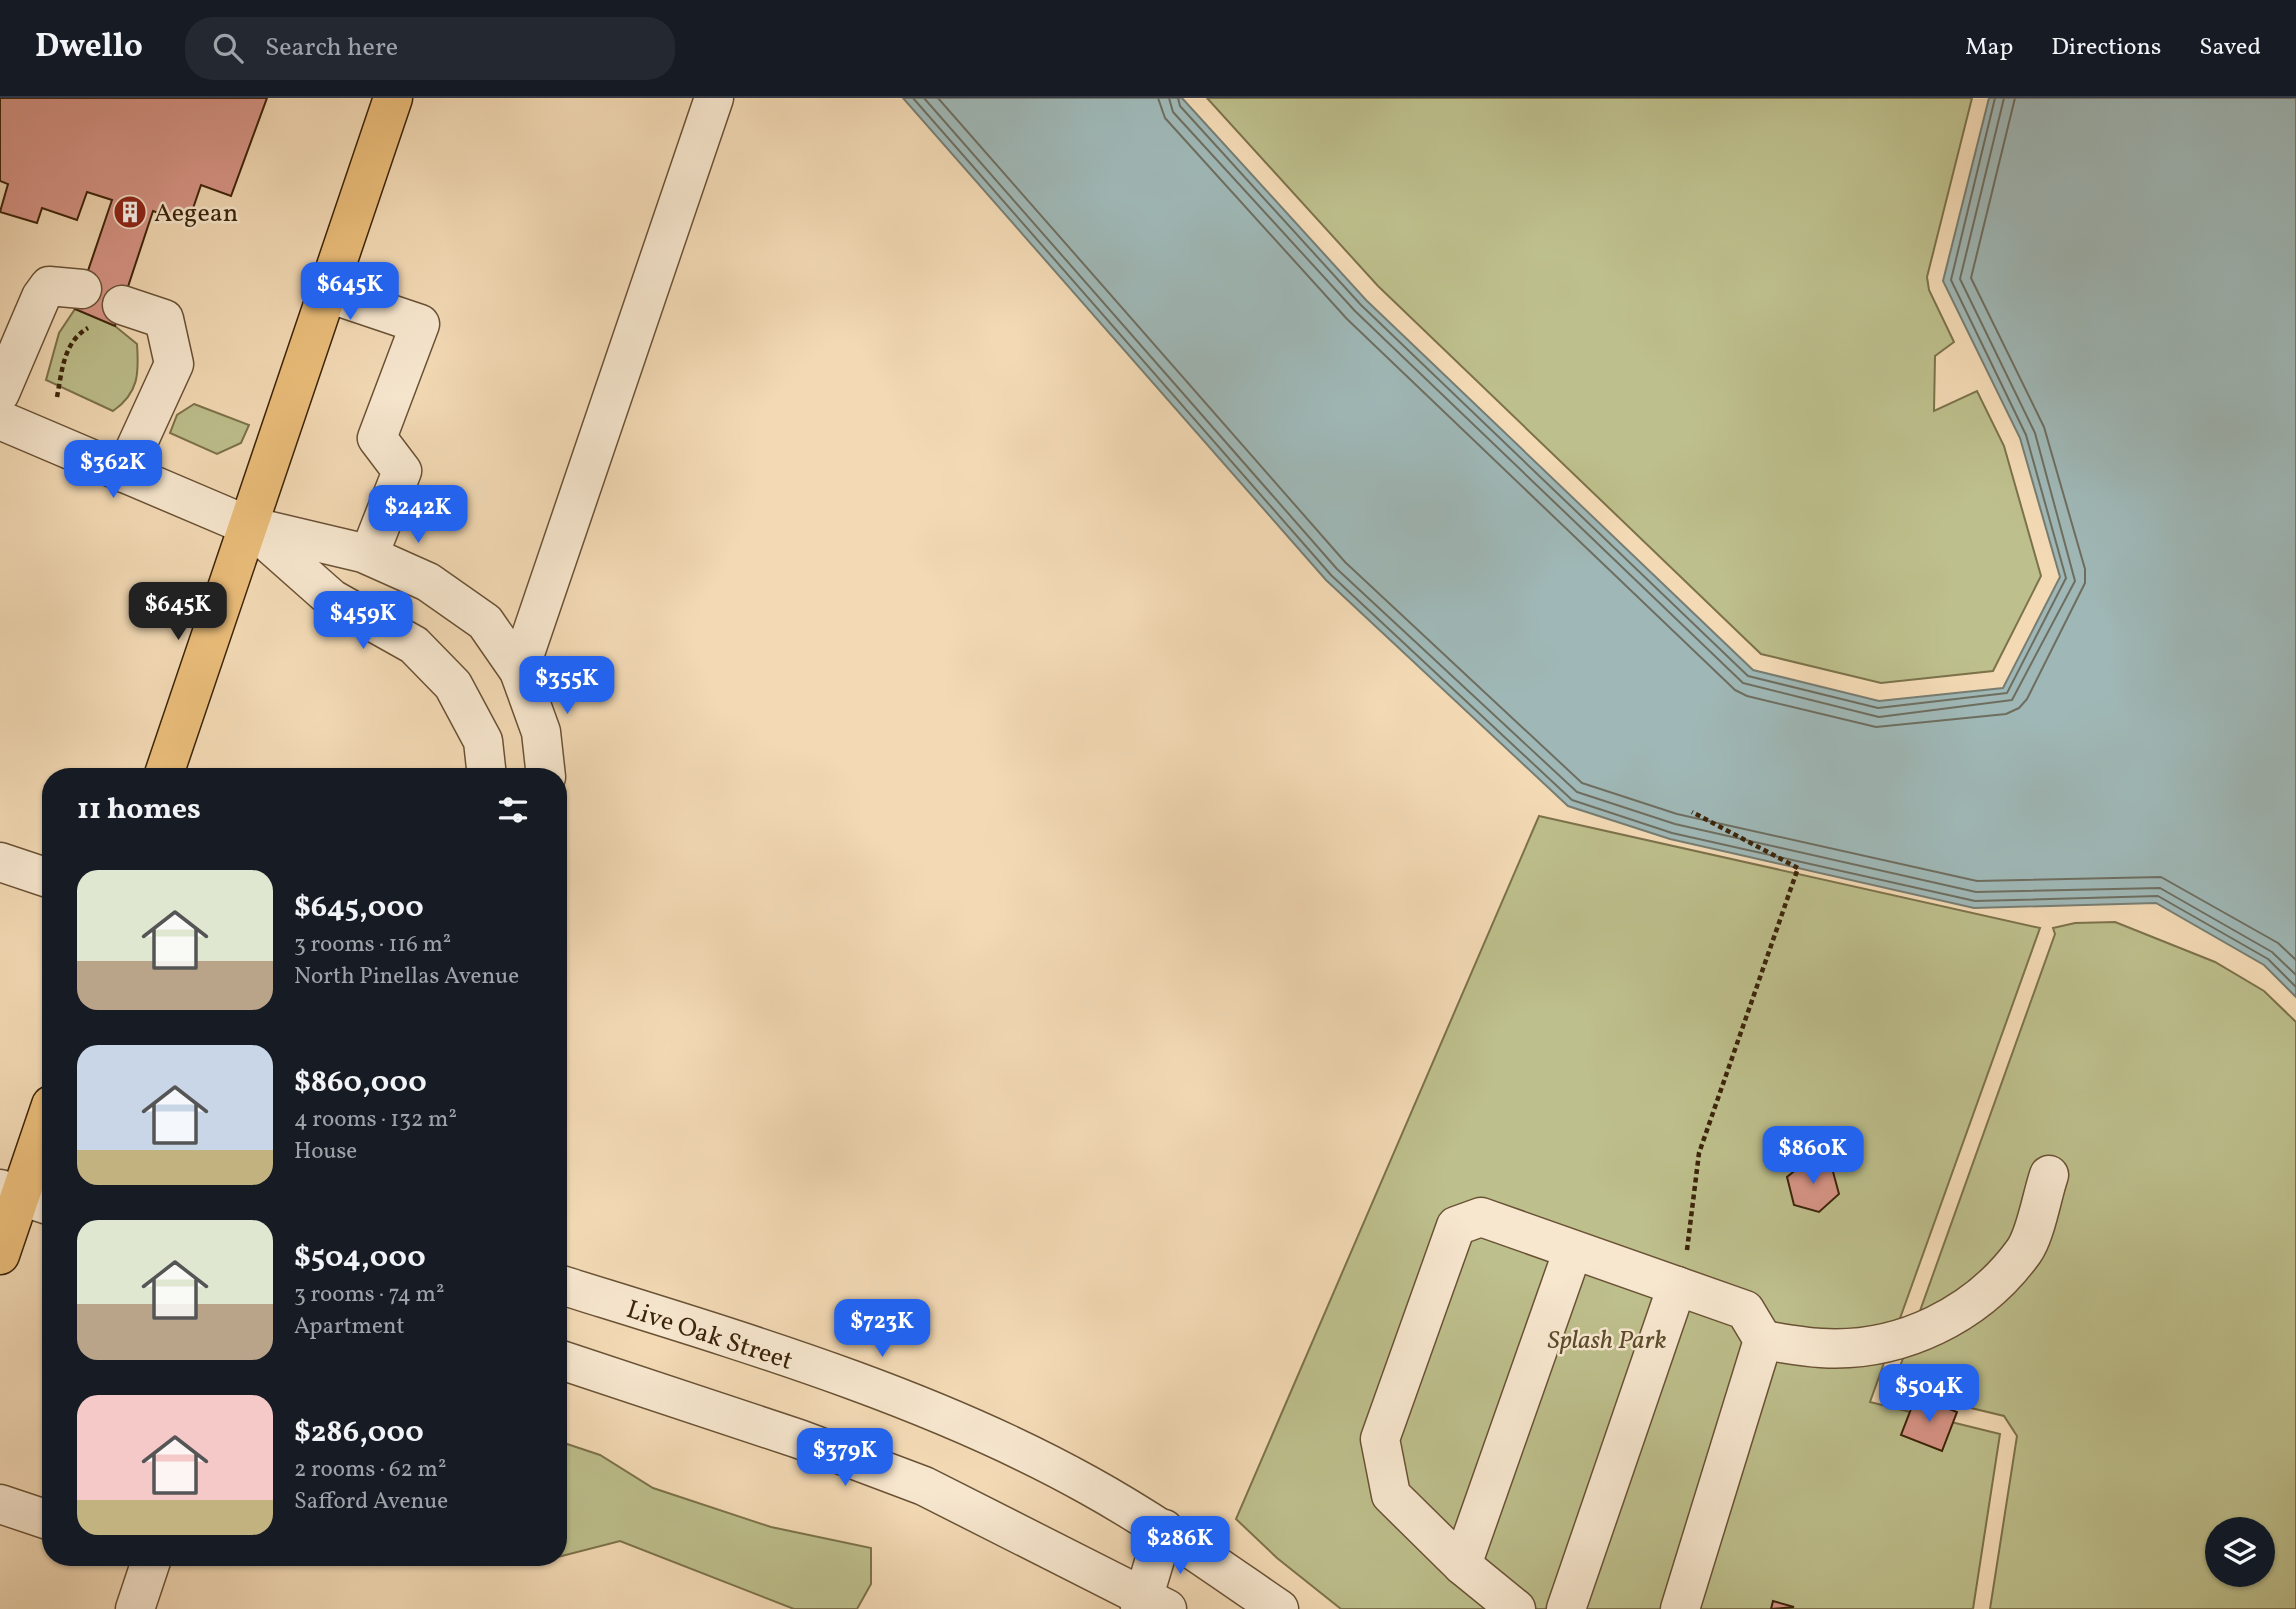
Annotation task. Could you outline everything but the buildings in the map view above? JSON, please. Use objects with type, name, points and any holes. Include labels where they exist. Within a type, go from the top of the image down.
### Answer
[{"type":"main road","points":[[166,768],[393,98]]},
{"type":"main road","points":[[0,1255],[24,1197],[42,1136]]},
{"type":"street","points":[[520,671],[714,98]]},
{"type":"street","points":[[0,393],[41,297],[49,286],[100,306],[164,319],[174,364],[124,473]]},
{"type":"street","points":[[328,293],[420,324],[377,438],[402,471],[369,555]]},
{"type":"street","points":[[0,420],[249,526],[369,555],[428,582],[485,622],[520,671],[541,732],[546,768]]},
{"type":"street","points":[[249,526],[332,599],[414,645],[453,685],[483,740],[486,768]]},
{"type":"street","points":[[0,862],[42,876]]},
{"type":"street","points":[[1763,1340],[1822,1348],[1874,1346],[1932,1329],[1981,1297],[2025,1249],[2049,1175]]},
{"type":"street","points":[[1516,1609],[1462,1565],[1391,1495],[1380,1439],[1456,1226],[1481,1217],[1573,1250],[1682,1271],[1745,1310],[1763,1340],[1680,1609]]},
{"type":"street","points":[[1462,1565],[1573,1250]]},
{"type":"street","points":[[1566,1609],[1682,1271]]},
{"type":"street","name":"Live Oak Street","points":[[567,1287],[896,1396],[1006,1443],[1087,1484],[1164,1529],[1279,1609]]},
{"type":"street","points":[[567,1362],[799,1439],[924,1486],[1149,1604],[1164,1529]]},
{"type":"street","points":[[0,1503],[42,1518]]},
{"type":"street","points":[[135,1609],[149,1566]]},
{"type":"path","points":[[57,397],[65,354],[100,306]]},
{"type":"path","points":[[1682,1271],[1699,1153],[1798,868],[1692,812]]},
{"type":"green space","points":[[1207,98],[1972,98],[1927,277],[1929,290],[1954,342],[1935,356],[1934,411],[1977,391],[2004,446],[2041,576],[1993,671],[1881,683],[1761,654],[1378,286]]},
{"type":"green space","points":[[75,309],[115,326],[137,344],[136,382],[128,397],[113,411],[46,380],[59,333]]},
{"type":"green space","points":[[194,404],[249,425],[241,443],[217,454],[170,433],[177,415]]},
{"type":"green space","name":"Splash Park","points":[[1539,816],[2040,928],[1870,1402],[2000,1434],[1973,1609],[1341,1609],[1277,1558],[1236,1519]]},
{"type":"green space","points":[[2115,922],[2215,962],[2264,991],[2296,1022],[2296,1609],[1990,1609],[2017,1436],[2004,1416],[1892,1389],[2055,934],[2053,928],[2075,923]]},
{"type":"green space","points":[[567,1444],[600,1455],[653,1488],[771,1527],[871,1548],[871,1584],[857,1609],[794,1609],[620,1541],[567,1555]]},
{"type":"water","points":[[903,98],[1182,98],[1366,300],[1753,670],[1879,701],[2003,688],[2060,577],[2020,438],[1943,281],[1989,98],[2296,98],[2296,997],[2264,965],[2156,903],[1974,908],[1670,839],[1568,806],[1326,580]]},
{"type":"place","name":"Aegean","points":[[130,212]]}]
